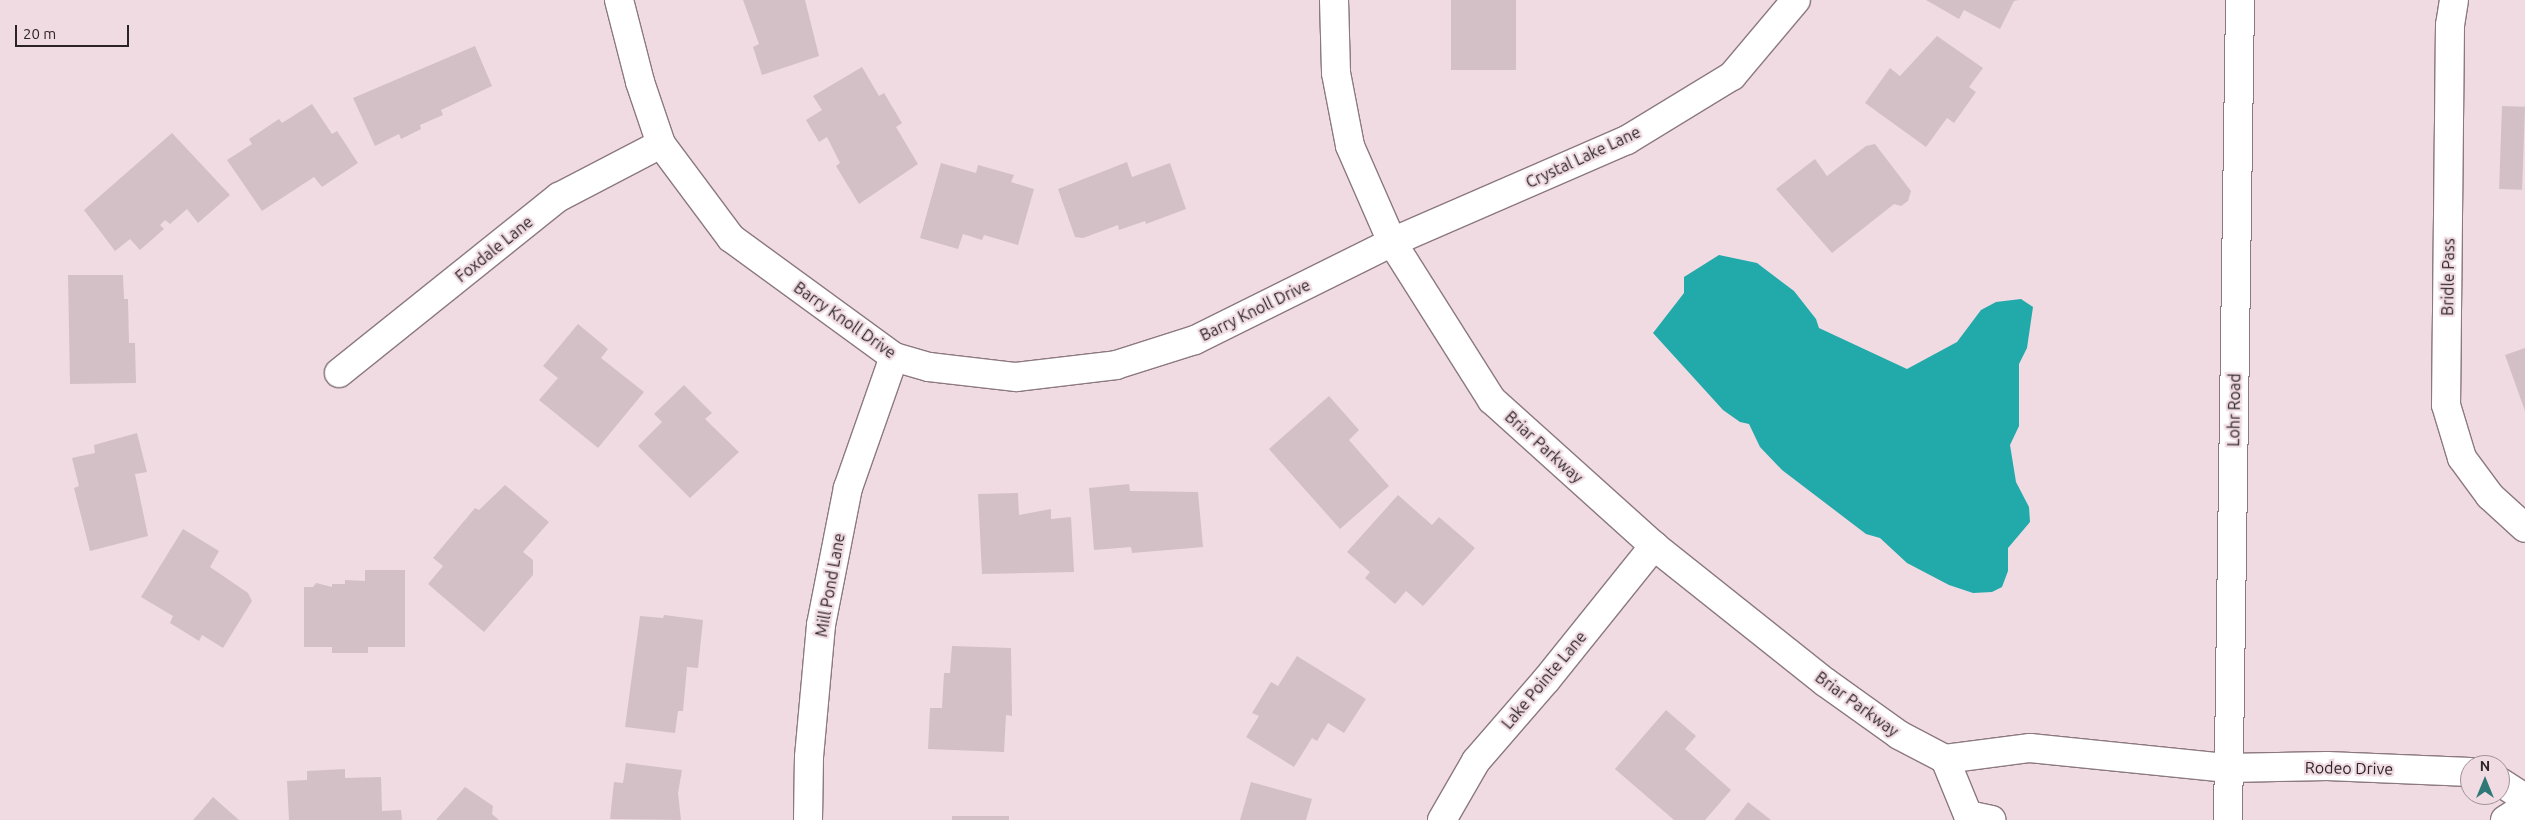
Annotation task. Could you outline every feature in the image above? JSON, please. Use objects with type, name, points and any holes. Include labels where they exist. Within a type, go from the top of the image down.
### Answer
[{"type":"street","name":"Barry Knoll Drive","points":[[619,0],[640,82],[660,144],[730,238],[894,357],[929,368],[1016,377],[1116,365],[1195,340],[1392,242]]},
{"type":"street","name":"Briar Parkway","points":[[1334,0],[1336,73],[1350,146],[1392,242],[1492,400],[1654,546],[1826,682],[1899,735],[1945,759]]},
{"type":"street","name":"Crystal Lake Lane","points":[[1392,242],[1636,135],[1732,76],[1796,0]]},
{"type":"street","name":"Lohr Road","points":[[2228,820],[2240,0]]},
{"type":"street","name":"Bridle Pass","points":[[2454,0],[2450,25],[2446,405],[2462,458],[2490,496],[2525,528]]},
{"type":"street","name":"Foxdale Lane","points":[[339,372],[559,197],[660,144]]},
{"type":"street","name":"Mill Pond Lane","points":[[808,820],[809,758],[821,625],[848,488],[894,357]]},
{"type":"street","name":"Lake Pointe Lane","points":[[1442,820],[1476,761],[1547,679],[1654,546]]},
{"type":"street","points":[[1991,820],[1968,815],[1945,759],[2030,748],[2228,768]]},
{"type":"street","name":"Rodeo Drive","points":[[2228,768],[2327,766],[2460,772]]},
{"type":"street","points":[[2510,788],[2525,798]]},
{"type":"street","points":[[2505,820],[2525,807]]},
{"type":"water","points":[[1719,255],[1757,263],[1794,291],[1816,319],[1819,328],[1907,369],[1957,342],[1981,310],[1996,302],[2021,299],[2033,307],[2027,348],[2019,364],[2019,426],[2010,445],[2016,482],[2029,507],[2030,522],[2008,548],[2008,571],[2002,587],[1992,592],[1973,593],[1949,585],[1907,563],[1880,538],[1866,534],[1782,470],[1760,447],[1749,424],[1740,422],[1723,410],[1653,333],[1684,293],[1684,277]]},
{"type":"building","points":[[743,0],[805,0],[819,56],[762,75],[753,47],[759,44]]},
{"type":"building","points":[[1451,0],[1516,0],[1516,70],[1451,70]]},
{"type":"building","points":[[1926,0],[2019,0],[2014,1],[2000,29],[1964,10],[1959,19]]},
{"type":"building","points":[[1937,36],[1983,68],[1969,87],[1976,92],[1954,123],[1947,118],[1926,147],[1865,103],[1890,68],[1900,76]]},
{"type":"building","points":[[475,46],[492,86],[441,110],[443,115],[420,125],[421,129],[401,139],[399,134],[375,146],[353,98]]},
{"type":"building","points":[[862,67],[879,96],[884,93],[902,123],[896,127],[918,164],[859,204],[836,166],[840,163],[827,137],[819,142],[806,120],[822,110],[813,96]]},
{"type":"building","points":[[312,104],[332,134],[337,131],[358,163],[322,187],[314,177],[262,211],[227,160],[252,144],[249,139],[279,119],[282,123]]},
{"type":"building","points":[[2502,106],[2525,107],[2522,190],[2499,189]]},
{"type":"building","points":[[172,133],[230,195],[198,223],[187,209],[170,224],[165,220],[160,225],[164,229],[140,250],[130,239],[115,251],[84,210]]},
{"type":"building","points":[[1875,144],[1911,191],[1908,201],[1901,206],[1894,204],[1832,253],[1776,189],[1815,159],[1827,176],[1866,146]]},
{"type":"building","points":[[1127,162],[1132,177],[1170,163],[1186,209],[1146,224],[1145,221],[1119,230],[1118,225],[1083,238],[1075,237],[1058,189]]},
{"type":"building","points":[[941,163],[976,173],[978,165],[1014,175],[1011,182],[1034,189],[1018,245],[984,235],[982,240],[963,234],[958,249],[920,238]]},
{"type":"building","points":[[68,275],[123,275],[124,299],[128,299],[129,343],[135,343],[136,383],[70,384]]},
{"type":"building","points":[[578,324],[608,349],[601,358],[644,392],[598,448],[539,400],[558,378],[543,366]]},
{"type":"building","points":[[2525,348],[2525,411],[2505,355]]},
{"type":"building","points":[[684,385],[712,413],[705,419],[739,452],[690,498],[638,446],[662,422],[654,414]]},
{"type":"building","points":[[1329,396],[1359,430],[1349,440],[1389,486],[1340,529],[1269,449]]},
{"type":"building","points":[[137,433],[147,472],[135,474],[148,536],[90,551],[74,488],[79,486],[72,458],[95,453],[94,445]]},
{"type":"building","points":[[1129,484],[1130,491],[1198,492],[1203,547],[1132,553],[1131,547],[1094,550],[1089,488]]},
{"type":"building","points":[[505,485],[549,522],[523,552],[533,560],[533,575],[484,632],[428,584],[443,566],[433,558],[475,508],[479,510]]},
{"type":"building","points":[[1018,493],[1019,515],[1051,509],[1051,519],[1071,517],[1074,572],[982,574],[978,494]]},
{"type":"building","points":[[1398,495],[1432,525],[1439,517],[1475,548],[1423,606],[1406,591],[1395,604],[1365,578],[1370,572],[1347,552]]},
{"type":"building","points":[[183,529],[219,551],[210,567],[248,593],[252,601],[223,648],[202,635],[199,641],[170,623],[173,616],[141,597]]},
{"type":"building","points":[[365,570],[405,570],[405,647],[368,647],[368,653],[332,653],[332,647],[304,647],[304,587],[313,587],[316,583],[332,587],[332,584],[345,584],[345,580],[365,581]]},
{"type":"building","points":[[664,615],[703,620],[698,668],[687,667],[683,711],[678,711],[675,733],[625,727],[640,616],[663,618]]},
{"type":"building","points":[[952,646],[1011,648],[1012,716],[1006,715],[1004,752],[928,749],[930,708],[942,708],[944,673],[950,673]]},
{"type":"building","points":[[1297,656],[1366,699],[1344,733],[1328,723],[1317,741],[1312,738],[1294,767],[1246,737],[1259,716],[1252,713],[1271,682],[1278,686]]},
{"type":"building","points":[[1666,710],[1696,736],[1685,749],[1731,790],[1705,820],[1674,820],[1615,769]]},
{"type":"building","points":[[626,763],[682,770],[678,793],[681,820],[610,819],[614,782],[623,783]]},
{"type":"building","points":[[345,769],[345,778],[381,777],[382,811],[401,810],[402,820],[289,820],[287,781],[307,780],[307,771]]},
{"type":"building","points":[[1251,782],[1312,799],[1306,820],[1240,820]]},
{"type":"building","points":[[465,787],[493,806],[492,814],[499,820],[436,820]]},
{"type":"building","points":[[213,797],[239,820],[193,820]]},
{"type":"building","points":[[1748,802],[1771,820],[1734,820]]},
{"type":"building","points":[[952,816],[1009,816],[1009,820],[952,820]]}]
